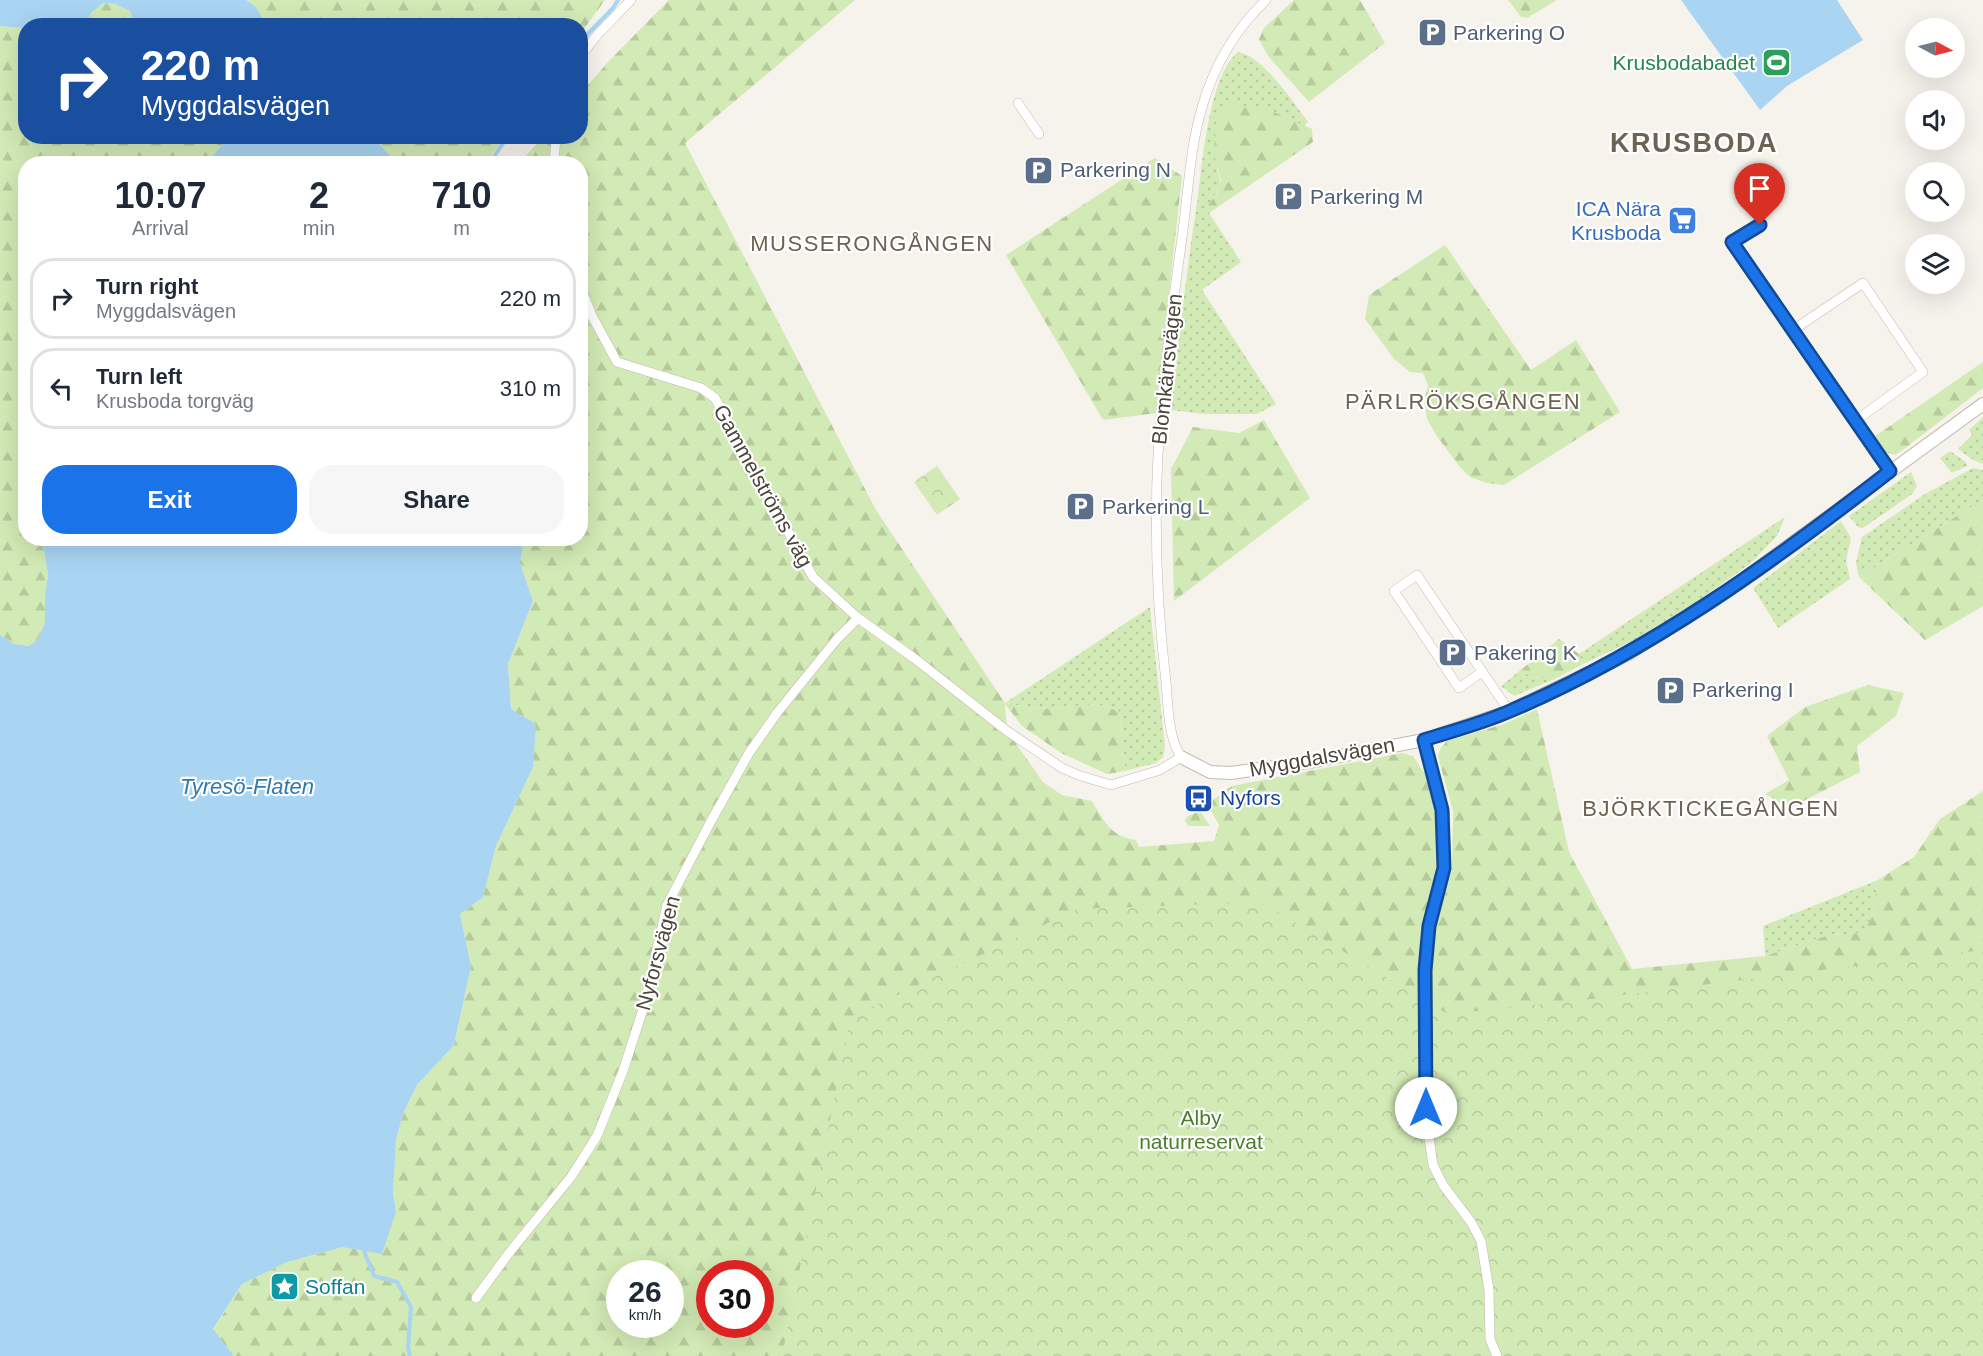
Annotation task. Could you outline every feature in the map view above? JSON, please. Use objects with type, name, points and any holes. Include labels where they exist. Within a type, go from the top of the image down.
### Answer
[{"type":"street","points":[[588,47],[631,0]]},
{"type":"street","name":"Blomkärrsvägen","points":[[1181,757],[1173,738],[1159,618],[1156,553],[1161,414],[1179,259],[1202,106],[1225,51],[1251,15],[1266,0]]},
{"type":"street","points":[[1018,103],[1040,134]]},
{"type":"street","points":[[1760,225],[1732,242],[1890,471]]},
{"type":"street","points":[[1793,330],[1863,283],[1923,372],[1855,421]]},
{"type":"street","name":"Gammelströms väg","points":[[588,306],[617,362],[701,388],[715,398],[813,577],[858,618],[914,658],[1007,731],[1062,768],[1078,775],[1111,785],[1160,770],[1181,757]]},
{"type":"street","name":"Myggdalsvägen","points":[[1181,757],[1210,772],[1231,772],[1309,762],[1424,740],[1509,711],[1628,654],[1718,597],[1983,404]]},
{"type":"street","points":[[1482,672],[1459,688],[1394,591],[1417,575],[1509,711]]},
{"type":"street","name":"Nyforsvägen","points":[[476,1298],[509,1253],[571,1177],[597,1136],[623,1071],[645,1003],[667,905],[749,753],[777,713],[837,639],[858,618]]},
{"type":"street","points":[[1424,740],[1442,810],[1444,868],[1429,926],[1425,970],[1426,1118],[1433,1165],[1443,1185],[1471,1222],[1481,1241],[1489,1290],[1491,1340],[1497,1356]]},
{"type":"green space","points":[[246,0],[605,0],[588,23],[588,18],[263,18],[255,6]]},
{"type":"green space","points":[[669,0],[855,0],[685,143],[876,510],[1005,703],[1041,709],[1098,704],[1120,712],[1125,771],[1107,774],[1061,753],[1022,726],[1005,704],[1007,731],[1043,782],[1062,795],[1092,801],[1114,832],[1136,840],[1139,847],[1214,841],[1219,825],[1207,804],[1232,786],[1402,753],[1413,756],[1427,777],[1436,813],[1438,868],[1424,920],[1419,965],[1419,1046],[860,1356],[234,1356],[213,1330],[242,1284],[287,1262],[343,1247],[396,1212],[393,1193],[396,1140],[403,1114],[417,1085],[454,1045],[471,966],[460,914],[483,897],[496,846],[533,767],[511,709],[508,664],[533,601],[520,563],[523,546],[588,546],[588,156],[525,156],[537,144],[588,144],[588,85]]},
{"type":"green space","points":[[1294,0],[1360,0],[1385,43],[1309,102],[1268,56],[1259,39],[1264,28]]},
{"type":"green space","points":[[1508,0],[1557,0],[1527,18],[1521,17]]},
{"type":"green space","points":[[102,3],[115,4],[130,11],[132,18],[88,18]]},
{"type":"green space","points":[[0,26],[18,27],[18,144],[223,144],[212,156],[18,156],[18,546],[43,546],[48,574],[45,623],[38,639],[29,646],[14,644],[0,635]]},
{"type":"green space","points":[[1238,52],[1248,55],[1267,71],[1308,122],[1304,126],[1272,111],[1217,169],[1220,179],[1219,188],[1208,205],[1209,213],[1241,262],[1202,290],[1276,404],[1257,414],[1205,414],[1170,410],[1209,119],[1220,79]]},
{"type":"green space","points":[[1232,104],[1272,111],[1312,129],[1313,142],[1209,213],[1208,205],[1217,193],[1221,180],[1214,154],[1220,110]]},
{"type":"green space","points":[[380,144],[500,144],[491,156],[390,156]]},
{"type":"green space","points":[[1155,158],[1182,176],[1156,413],[1103,420],[1006,255]]},
{"type":"green space","points":[[1445,245],[1531,370],[1576,340],[1620,412],[1504,485],[1487,483],[1470,477],[1460,467],[1427,419],[1424,401],[1428,385],[1423,373],[1410,372],[1394,359],[1365,319],[1369,295]]},
{"type":"green space","points":[[1983,362],[1983,388],[1904,449],[1895,455],[1884,452],[1871,439]]},
{"type":"green space","points":[[1983,417],[1983,464],[1958,449],[1972,435],[1969,430]]},
{"type":"green space","points":[[1264,420],[1310,498],[1174,601],[1171,469],[1193,427],[1239,433]]},
{"type":"green space","points":[[1950,451],[1966,462],[1967,466],[1952,473],[1940,458]]},
{"type":"green space","points":[[937,466],[960,499],[937,515],[914,482]]},
{"type":"green space","points":[[1973,468],[1983,470],[1983,500],[1859,577],[1856,563],[1862,537],[1925,494]]},
{"type":"green space","points":[[1911,472],[1917,486],[1912,494],[1863,528],[1858,527],[1849,516]]},
{"type":"green space","points":[[1983,500],[1983,606],[1925,640],[1859,577]]},
{"type":"green space","points":[[1785,517],[1777,536],[1752,562],[1694,604],[1634,640],[1583,664],[1579,654]]},
{"type":"green space","points":[[1841,521],[1851,538],[1846,561],[1850,579],[1778,628],[1753,588]]},
{"type":"green space","points":[[1150,607],[1165,747],[1163,757],[1156,763],[1125,771],[1120,712],[1098,704],[1041,709],[1005,703]]},
{"type":"green space","points":[[1559,639],[1579,654],[1583,664],[1555,679],[1530,677],[1522,669]]},
{"type":"green space","points":[[1522,669],[1530,677],[1555,679],[1514,696],[1501,686]]},
{"type":"green space","points":[[1868,685],[1904,693],[1896,716],[1857,746],[1860,772],[1790,808],[1765,794],[1789,780],[1767,736],[1805,707]]},
{"type":"green space","points":[[1537,709],[1569,852],[1632,969],[1765,956],[1829,935],[1861,933],[1871,920],[1878,880],[1914,857],[1940,819],[1983,791],[1983,1035],[1432,1044],[1430,962],[1432,936],[1452,870],[1453,811],[1438,756],[1440,749],[1447,741],[1504,724]]},
{"type":"green space","points":[[1200,811],[1210,826],[1188,826],[1185,820],[1188,816]]},
{"type":"green space","points":[[1878,880],[1871,920],[1861,933],[1829,935],[1765,956],[1763,926]]},
{"type":"green space","name":"Alby naturreservat","points":[[1261,902],[1448,1014],[1590,999],[1983,950],[1983,1356],[782,1356],[851,1017],[1077,909]]},
{"type":"water","points":[[0,0],[246,0],[255,6],[263,18],[132,18],[130,11],[115,4],[103,3],[88,18],[18,18],[18,27],[0,26]]},
{"type":"water","name":"Krusbodabadet","points":[[1681,0],[1837,0],[1863,40],[1787,86],[1760,110]]},
{"type":"water","points":[[223,144],[380,144],[390,156],[212,156]]},
{"type":"water","name":"Tyresö-Flaten","points":[[43,546],[523,546],[520,563],[533,601],[508,664],[511,709],[536,724],[533,767],[496,846],[483,897],[460,914],[471,966],[454,1045],[417,1085],[403,1114],[396,1140],[393,1193],[396,1212],[382,1254],[343,1247],[287,1262],[242,1284],[213,1329],[234,1356],[0,1356],[0,635],[14,644],[29,646],[38,639],[45,623],[48,574]]},
{"type":"waterway","points":[[588,34],[618,0]]},
{"type":"waterway","points":[[494,156],[503,144]]},
{"type":"waterway","points":[[364,1251],[374,1276],[397,1282],[411,1307],[408,1347],[410,1356]]},
{"type":"place","name":"Parkering O","points":[[1432,33]]},
{"type":"place","name":"Krusbodabadet","points":[[1776,63]]},
{"type":"place","name":"Parkering N","points":[[1039,170]]},
{"type":"place","name":"Parkering M","points":[[1289,197]]},
{"type":"place","name":"ICA Nära Krusboda","points":[[1682,221]]},
{"type":"place","name":"Parkering L","points":[[1081,507]]},
{"type":"place","name":"Pakering K","points":[[1453,653]]},
{"type":"place","name":"Parkering I","points":[[1671,690]]},
{"type":"place","name":"Nyfors","points":[[1199,798]]},
{"type":"place","name":"Soffan","points":[[284,1287]]},
{"type":"district","name":"KRUSBODA","points":[[1694,143]]},
{"type":"district","name":"MUSSERONGÅNGEN","points":[[872,243]]},
{"type":"district","name":"PÄRLRÖKSGÅNGEN","points":[[1463,401]]},
{"type":"district","name":"BJÖRKTICKEGÅNGEN","points":[[1711,808]]},
{"type":"route","points":[[1426,1108],[1425,970],[1429,926],[1444,868],[1442,810],[1424,740],[1509,711],[1628,654],[1728,590],[1890,471],[1732,242],[1760,225]]}]
